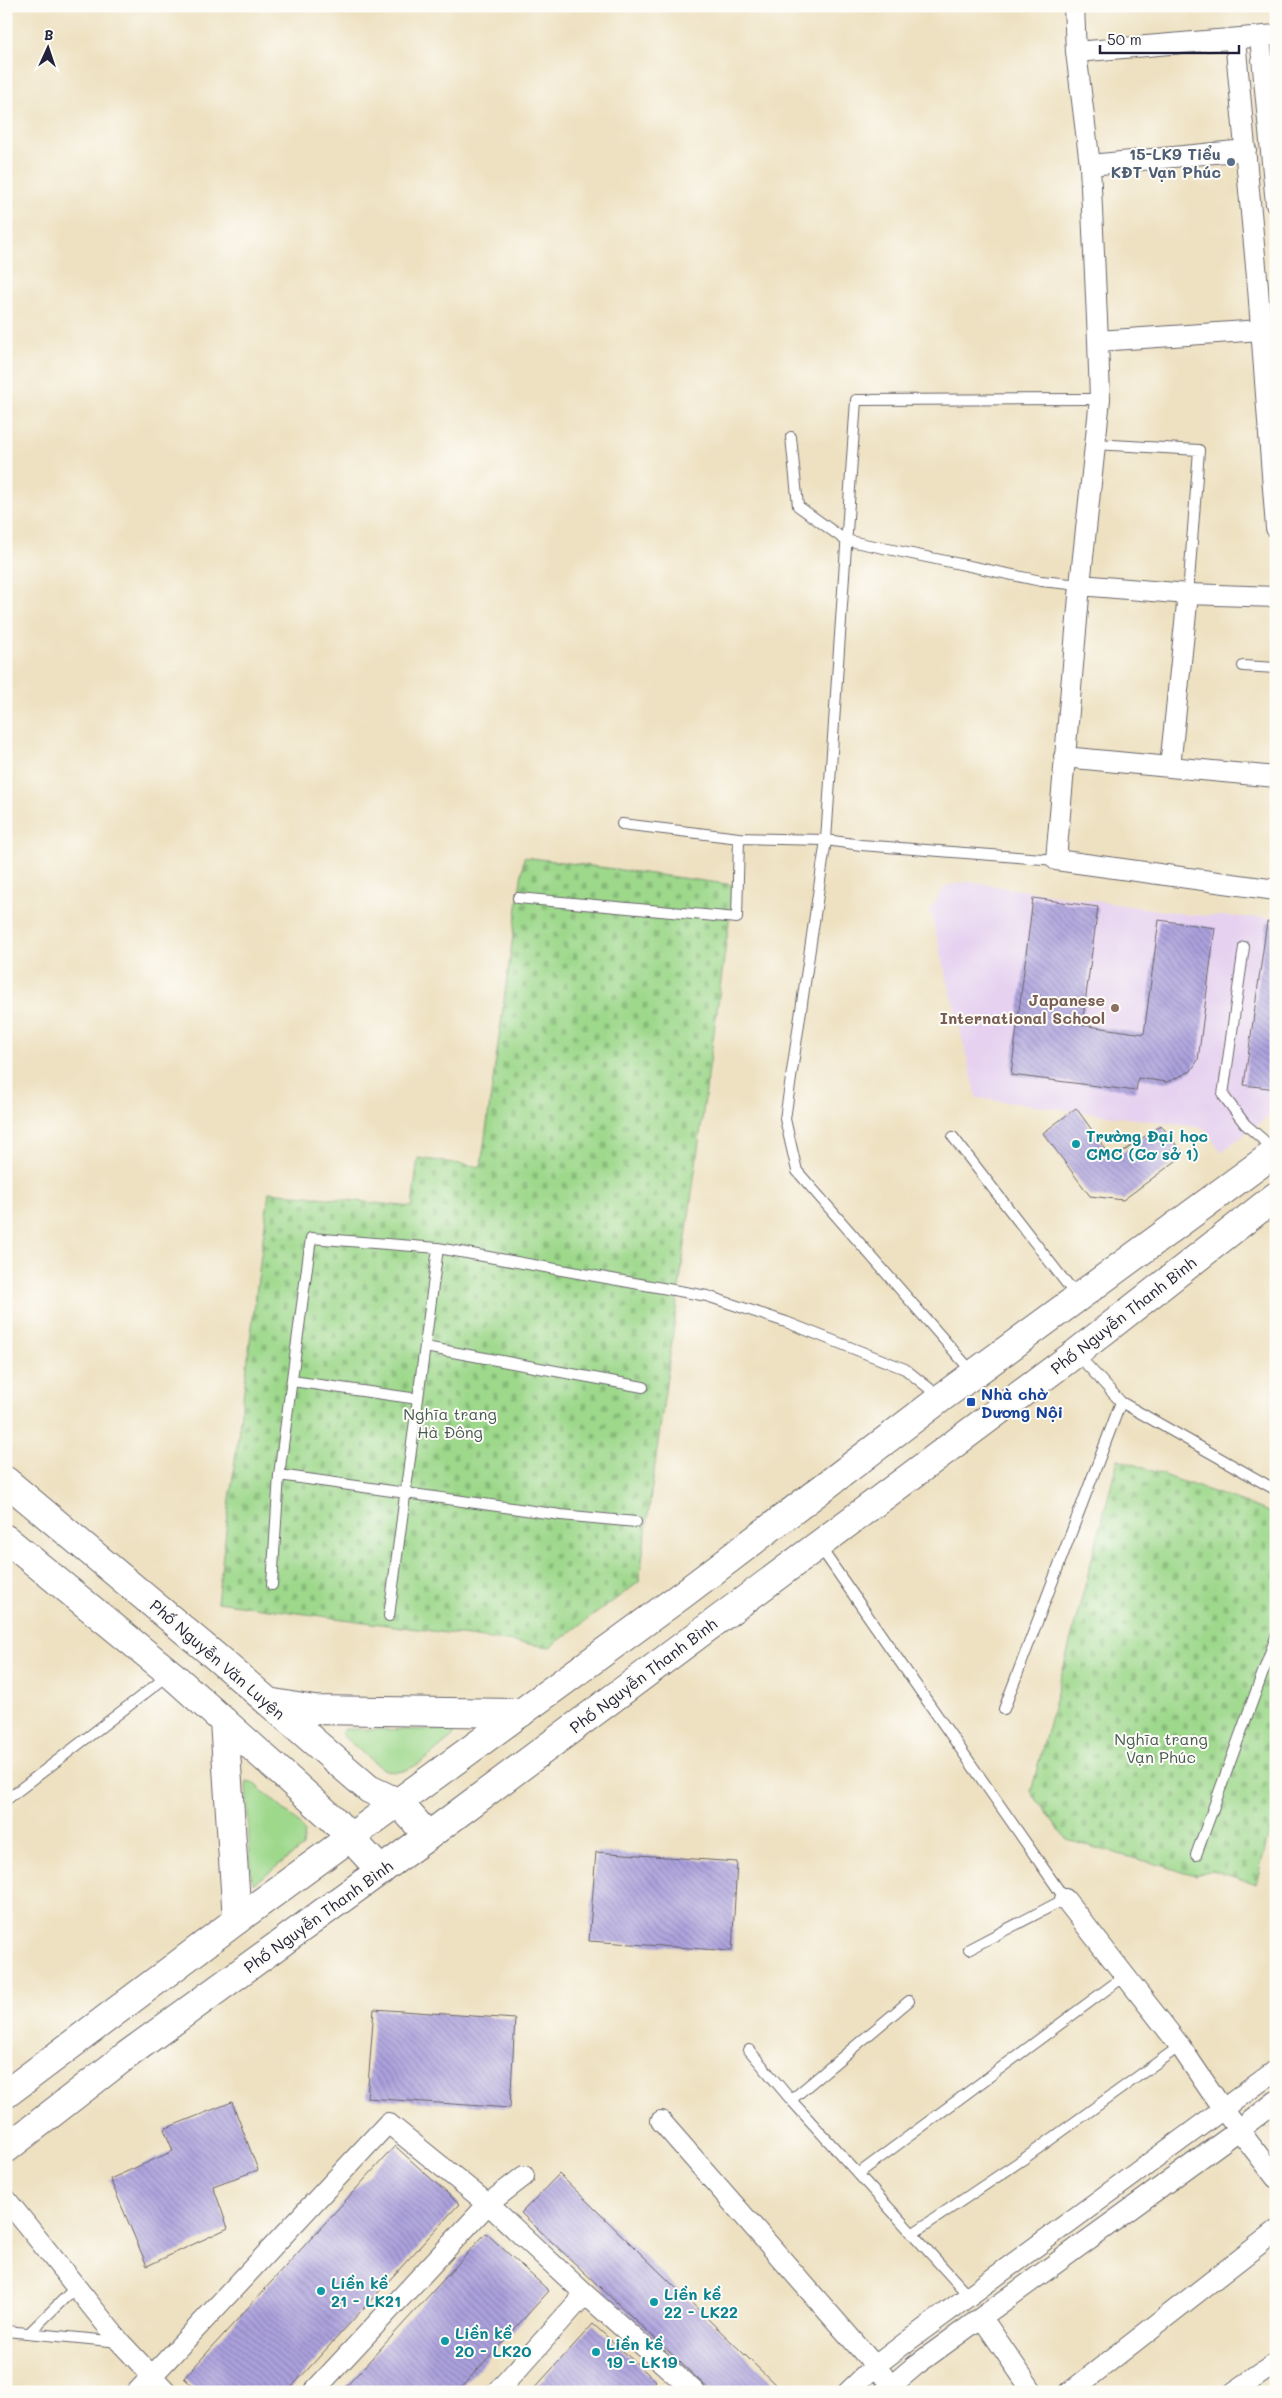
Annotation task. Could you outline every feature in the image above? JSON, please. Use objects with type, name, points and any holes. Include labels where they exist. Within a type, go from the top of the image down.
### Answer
[{"type":"main road","points":[[6,2094],[237,1920],[521,1714],[840,1476],[941,1398],[1276,1151]]},
{"type":"main road","name":"Phố Nguyễn Thanh Bình","points":[[6,2149],[127,2055],[428,1836],[1076,1353],[1276,1196]]},
{"type":"main road","name":"Phố Nguyễn Văn Luyện","points":[[6,1481],[369,1789],[399,1802],[428,1836]]},
{"type":"main road","points":[[6,1539],[171,1674],[224,1721],[350,1837],[380,1871]]},
{"type":"main road","points":[[268,1702],[314,1710],[521,1714]]},
{"type":"main road","points":[[224,1721],[237,1920]]},
{"type":"street","points":[[1074,6],[1076,52],[1090,166],[1100,399],[1080,585],[1056,860],[1276,890]]},
{"type":"street","points":[[1076,52],[1268,36],[1276,204]]},
{"type":"street","points":[[1235,39],[1246,150],[1268,329],[1276,528]]},
{"type":"street","points":[[1090,166],[1246,150]]},
{"type":"street","points":[[1098,341],[1268,329]]},
{"type":"street","points":[[1080,585],[1188,594],[1276,596]]},
{"type":"street","points":[[1170,767],[1188,594]]},
{"type":"street","points":[[1064,756],[1276,777]]},
{"type":"street","points":[[1065,1899],[1180,2046],[1222,2108],[1276,2178]]},
{"type":"street","points":[[848,2392],[875,2366],[1276,2070]]},
{"type":"street","points":[[661,2121],[875,2366],[890,2389],[982,2318],[1276,2101]]},
{"type":"street","points":[[137,2392],[388,2123],[488,2204],[685,2388]]},
{"type":"street","points":[[313,2392],[488,2204],[524,2176]]},
{"type":"street","points":[[6,2199],[120,2342],[167,2392]]},
{"type":"street","points":[[1070,2392],[1276,2231]]},
{"type":"street","points":[[497,2392],[585,2294]]},
{"type":"street","points":[[982,2318],[1032,2392]]},
{"type":"street","points":[[1234,2392],[1276,2363]]},
{"type":"lane","points":[[974,1374],[797,1171],[785,1119],[826,840],[856,400],[1100,399]]},
{"type":"lane","points":[[791,437],[798,506],[845,540],[1041,581],[1080,585]]},
{"type":"lane","points":[[1095,444],[1199,450],[1188,594]]},
{"type":"lane","points":[[1243,666],[1276,668]]},
{"type":"lane","points":[[622,824],[739,838],[826,840],[861,845],[1056,860]]},
{"type":"lane","points":[[518,898],[737,918],[739,838]]},
{"type":"lane","points":[[1244,947],[1223,1095],[1245,1124],[1276,1151]]},
{"type":"lane","points":[[952,1136],[1078,1298]]},
{"type":"lane","points":[[272,1585],[278,1475],[311,1238],[438,1248],[707,1296],[786,1322],[905,1369],[941,1398]]},
{"type":"lane","points":[[389,1616],[438,1248]]},
{"type":"lane","points":[[424,1347],[643,1387]]},
{"type":"lane","points":[[1076,1353],[1121,1402],[1276,1490]]},
{"type":"lane","points":[[292,1382],[418,1398]]},
{"type":"lane","points":[[1004,1710],[1121,1402]]},
{"type":"lane","points":[[278,1475],[561,1515],[636,1522]]},
{"type":"lane","points":[[818,1544],[1065,1899],[969,1948]]},
{"type":"lane","points":[[1196,1855],[1276,1637]]},
{"type":"lane","points":[[6,1800],[171,1674]]},
{"type":"lane","points":[[858,2174],[1126,1975]]},
{"type":"lane","points":[[791,2100],[909,2001]]},
{"type":"lane","points":[[912,2234],[1025,2158],[1180,2046]]},
{"type":"lane","points":[[749,2050],[791,2100],[969,2296]]},
{"type":"lane","points":[[29,2333],[76,2287]]},
{"type":"lane","points":[[6,2331],[120,2342]]},
{"type":"shaded area","name":"Japanese International School","points":[[968,882],[1191,915],[1276,918],[1276,1111],[1221,1152],[1204,1128],[977,1098],[930,910],[945,886]]},
{"type":"green space","name":"Nghĩa trang Hà Đông","points":[[524,857],[734,885],[639,1582],[550,1647],[217,1602],[269,1192],[412,1207],[418,1158],[481,1167]]},
{"type":"green space","name":"Nghĩa trang Vạn Phúc","points":[[1118,1459],[1267,1511],[1276,1517],[1276,1806],[1256,1884],[1212,1870],[1196,1875],[1067,1840],[1031,1792]]},
{"type":"green space","points":[[345,1729],[447,1730],[454,1734],[453,1737],[420,1763],[401,1771],[391,1772],[377,1765],[346,1739],[341,1732]]},
{"type":"green space","points":[[247,1781],[252,1782],[297,1821],[305,1833],[303,1847],[253,1884],[251,1874]]},
{"type":"building","points":[[1033,898],[1098,907],[1082,1025],[1144,1034],[1159,920],[1215,928],[1198,1060],[1191,1071],[1167,1082],[1138,1078],[1136,1091],[1011,1075]]},
{"type":"building","points":[[1267,922],[1276,923],[1276,1089],[1244,1085]]},
{"type":"building","name":"Trường Đại học CMC (Cơ sở 1)","points":[[1076,1108],[1113,1159],[1161,1125],[1184,1155],[1123,1200],[1090,1196],[1043,1133]]},
{"type":"building","points":[[596,1852],[737,1862],[732,1951],[589,1941]]},
{"type":"building","points":[[374,2009],[515,2019],[510,2108],[367,2098]]},
{"type":"building","points":[[232,2102],[258,2170],[213,2186],[228,2228],[147,2266],[110,2179],[173,2151],[164,2129]]},
{"type":"building","name":"Liền kề 21 - LK21","points":[[395,2146],[459,2204],[287,2392],[199,2392],[184,2378]]},
{"type":"building","name":"Liền kề 22 - LK22","points":[[559,2174],[783,2392],[712,2392],[521,2213]]},
{"type":"building","name":"Liền kề 20 - LK20","points":[[486,2233],[549,2291],[457,2392],[341,2392]]},
{"type":"building","name":"Liền kề 19 - LK19","points":[[593,2324],[656,2381],[646,2392],[531,2392]]},
{"type":"place","name":"15-LK9 Tiểu KĐT Vạn Phúc","points":[[1231,162]]},
{"type":"place","name":"Japanese International School","points":[[1115,1008]]},
{"type":"place","name":"Trường Đại học CMC (Cơ sở 1)","points":[[1076,1144]]},
{"type":"place","name":"Nhà chờ Dương Nội","points":[[971,1402]]},
{"type":"place","name":"Liền kề 21 - LK21","points":[[321,2291]]},
{"type":"place","name":"Liền kề 22 - LK22","points":[[654,2302]]},
{"type":"place","name":"Liền kề 20 - LK20","points":[[445,2341]]},
{"type":"place","name":"Liền kề 19 - LK19","points":[[596,2352]]}]
